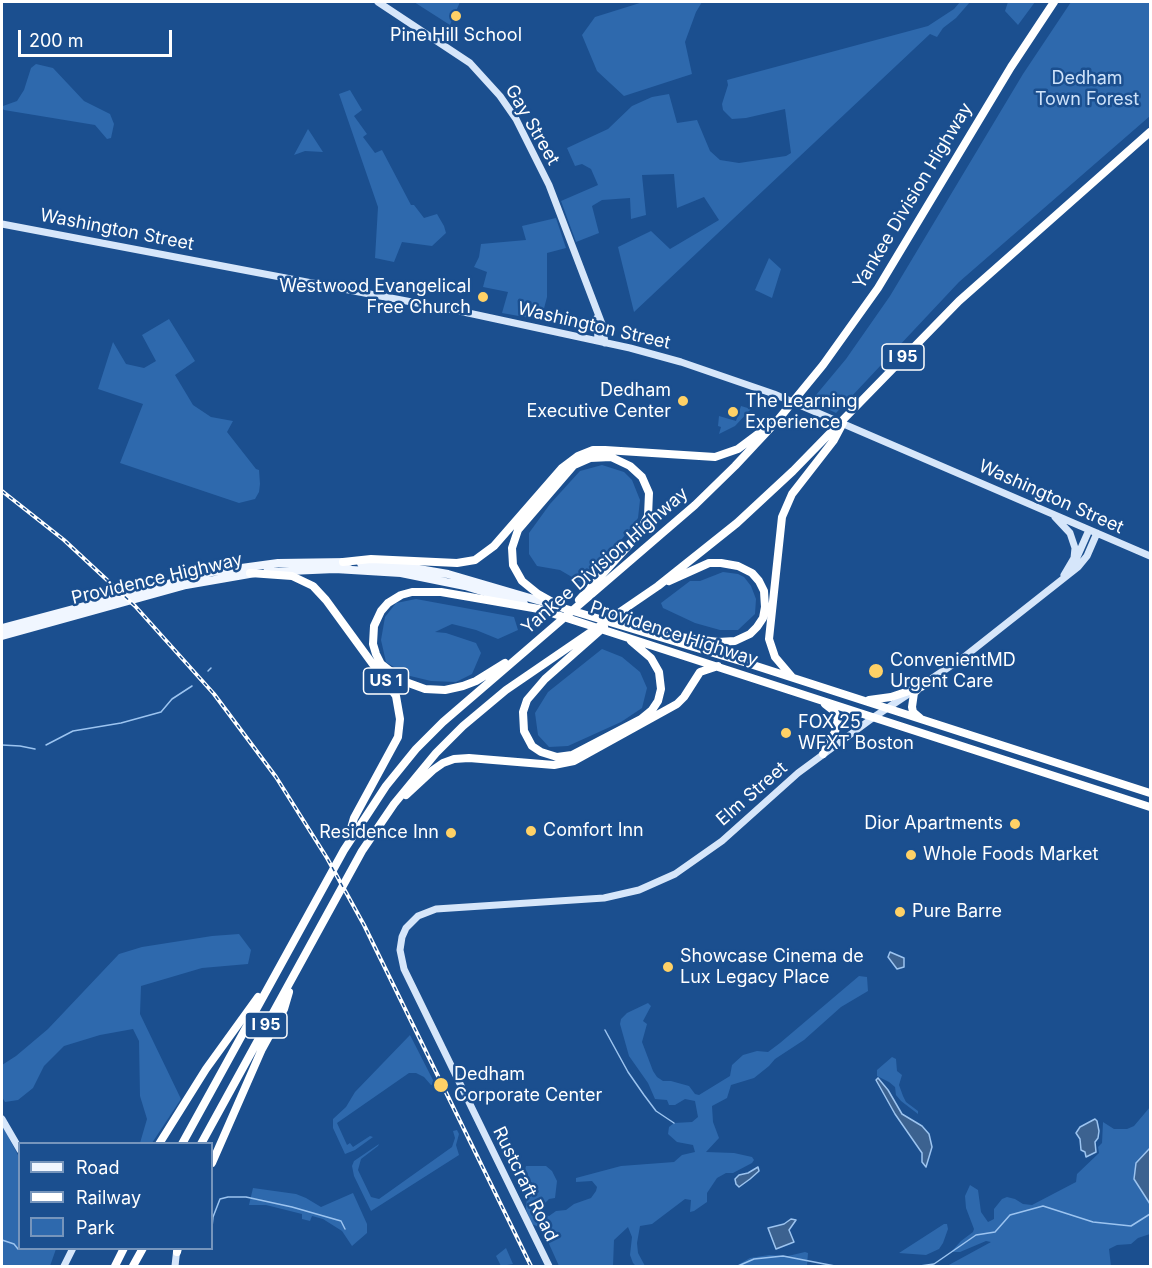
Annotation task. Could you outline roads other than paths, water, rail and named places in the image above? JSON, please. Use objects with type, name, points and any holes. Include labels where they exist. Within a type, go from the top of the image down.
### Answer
[{"type":"highway","name":"Yankee Division Highway","points":[[183,1142],[344,850],[374,801],[416,749],[450,715],[519,656],[566,611],[695,505],[777,421],[823,365],[878,288],[1011,67],[1054,2]]},
{"type":"highway","name":"Yankee Division Highway","points":[[202,1142],[352,867],[392,807],[436,753],[477,714],[529,673],[658,586],[759,504],[932,327],[1150,132]]},
{"type":"highway","points":[[792,678],[775,657],[769,639],[782,517],[792,494],[834,441],[848,415]]},
{"type":"highway","points":[[343,562],[371,559],[457,563],[475,560],[494,546],[562,468],[578,456],[593,450],[605,450],[715,457],[738,449],[777,421]]},
{"type":"highway","points":[[596,457],[611,457],[626,462],[638,473],[647,488],[650,505],[646,522],[637,536],[566,611],[553,604],[531,589],[516,571],[512,559],[515,536],[522,524],[574,465],[585,459],[596,457]]},
{"type":"highway","points":[[634,630],[729,642],[753,630],[765,612],[765,596],[762,586],[752,573],[738,566],[721,563],[709,564],[658,586]]},
{"type":"highway","name":"US 1","points":[[250,573],[292,576],[303,580],[317,590],[396,696],[400,713],[398,737],[354,819],[344,850]]},
{"type":"highway","points":[[519,656],[463,687],[444,690],[425,689],[391,674],[381,664],[374,649],[374,626],[381,611],[388,603],[401,595],[412,592],[441,592],[539,609]]},
{"type":"highway","name":"Providence Highway","points":[[539,609],[1150,807]]},
{"type":"highway","name":"Providence Highway","points":[[566,611],[792,678],[1150,793]]},
{"type":"highway","points":[[617,614],[545,679],[527,700],[522,725],[529,741],[537,749],[552,756],[572,755],[641,719],[652,710],[658,701],[661,689],[659,672],[651,657],[623,635]]},
{"type":"highway","points":[[392,807],[433,770],[454,759],[469,758],[554,765],[574,761],[677,704],[700,672],[718,666]]},
{"type":"highway","points":[[862,700],[888,698],[921,687]]},
{"type":"highway","points":[[921,687],[914,693],[912,706],[922,720]]},
{"type":"highway","points":[[814,697],[834,711],[838,719],[835,732],[823,754]]},
{"type":"highway","points":[[213,1161],[259,1055],[284,1009],[296,972]]},
{"type":"highway","points":[[160,1142],[210,1063],[272,980]]},
{"type":"highway","points":[[115,1266],[123,1250]]},
{"type":"highway","points":[[134,1266],[142,1250]]},
{"type":"main road","name":"Gay Street","points":[[378,2],[470,63],[500,96],[516,119],[545,176],[596,312],[602,342]]},
{"type":"main road","name":"Washington Street","points":[[2,224],[437,307],[602,342],[700,367],[774,394],[860,430],[1150,556]]},
{"type":"main road","points":[[1049,512],[1068,529],[1074,543],[1074,558],[1063,578]]},
{"type":"main road","name":"Elm Street","points":[[1063,578],[1077,560],[1089,530]]},
{"type":"main road","name":"Elm Street","points":[[414,919],[436,909],[625,895],[654,885],[675,874],[706,854],[823,754],[964,657],[1082,563],[1097,533]]},
{"type":"main road","name":"Providence Highway","points":[[2,628],[203,574],[278,563],[343,562],[401,566],[448,574],[553,604]]},
{"type":"main road","name":"Providence Highway","points":[[2,636],[186,585],[250,573],[316,568],[391,572],[465,586],[539,609]]},
{"type":"main road","name":"Rustcraft Road","points":[[414,919],[404,932],[400,943],[400,956],[404,969],[549,1266]]},
{"type":"main road","points":[[2,1119],[18,1147]]},
{"type":"main road","points":[[64,1266],[71,1250]]},
{"type":"main road","points":[[176,1266],[178,1250]]},
{"type":"waterway","points":[[208,671],[211,668]]},
{"type":"waterway","points":[[46,745],[73,731],[121,723],[161,712],[172,699],[192,686]]},
{"type":"waterway","points":[[2,745],[35,749]]},
{"type":"waterway","points":[[605,1030],[628,1072],[644,1095],[656,1111],[674,1123]]},
{"type":"waterway","points":[[213,1217],[220,1199],[246,1197],[341,1221],[345,1229]]},
{"type":"waterway","points":[[920,1266],[934,1264],[976,1235],[995,1232],[1010,1215],[1043,1206],[1093,1222],[1131,1226],[1150,1214]]},
{"type":"waterway","points":[[2,1240],[14,1244],[18,1249]]},
{"type":"waterway","points":[[738,1266],[754,1259],[783,1256],[835,1266]]},
{"type":"railway","points":[[2,491],[64,540],[135,606],[214,694],[276,777],[327,858],[364,925],[531,1266]]},
{"type":"place","name":"Pine Hill School","points":[[456,16]]},
{"type":"place","name":"Westwood Evangelical Free Church","points":[[483,297]]},
{"type":"place","name":"Dedham Executive Center","points":[[683,401]]},
{"type":"place","name":"The Learning Experience","points":[[733,412]]},
{"type":"place","name":"ConvenientMD Urgent Care","points":[[876,671]]},
{"type":"place","name":"FOX 25 WFXT Boston","points":[[786,733]]},
{"type":"place","name":"Dior Apartments","points":[[1015,824]]},
{"type":"place","name":"Comfort Inn","points":[[531,831]]},
{"type":"place","name":"Residence Inn","points":[[451,833]]},
{"type":"place","name":"Whole Foods Market","points":[[911,855]]},
{"type":"place","name":"Pure Barre","points":[[900,912]]},
{"type":"place","name":"Showcase Cinema de Lux Legacy Place","points":[[668,967]]},
{"type":"place","name":"Dedham Corporate Center","points":[[441,1085]]},
{"type":"park label","name":"Dedham Town Forest","points":[[1087,89]]}]
